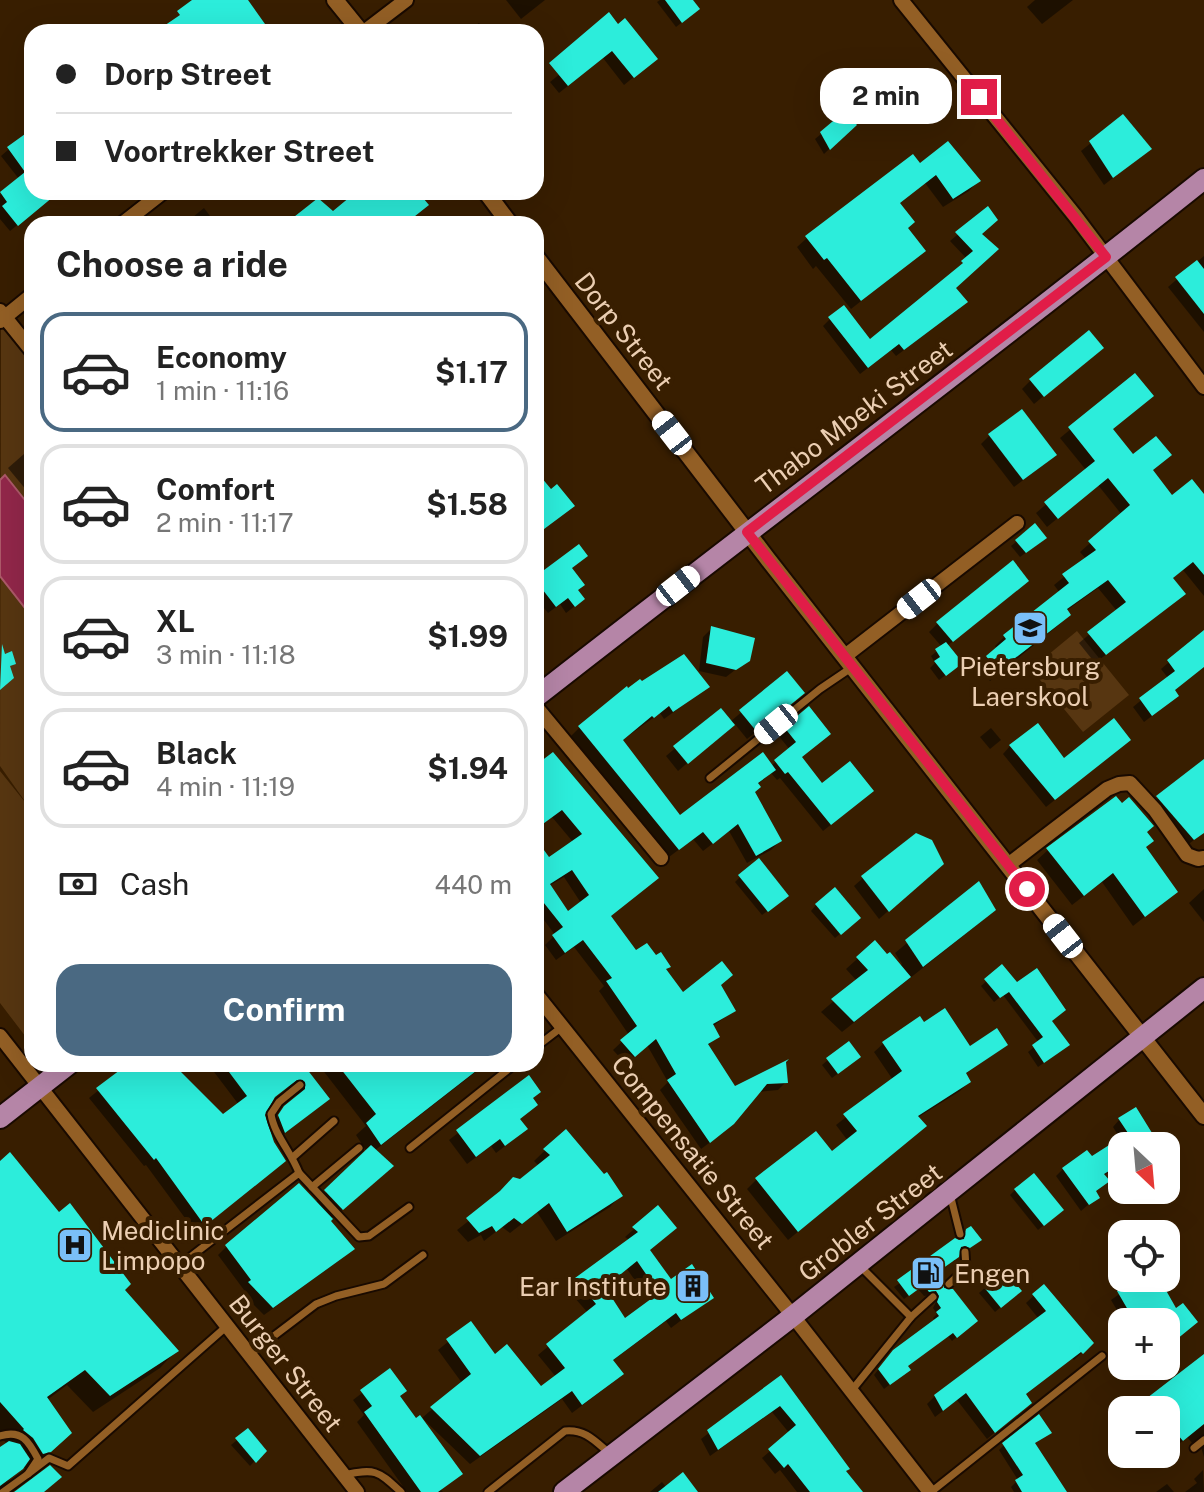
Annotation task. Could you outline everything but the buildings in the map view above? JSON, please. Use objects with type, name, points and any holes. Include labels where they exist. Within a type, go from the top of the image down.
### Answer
[{"type":"main road","name":"Thabo Mbeki Street","points":[[544,691],[1204,179]]},
{"type":"main road","name":"Grobler Street","points":[[564,1492],[793,1316],[1204,988]]},
{"type":"main road","points":[[0,1118],[59,1072]]},
{"type":"street","points":[[335,0],[355,24]]},
{"type":"street","points":[[373,24],[406,0]]},
{"type":"street","points":[[901,0],[1106,257],[1204,387]]},
{"type":"street","points":[[132,216],[153,200]]},
{"type":"street","name":"Dorp Street","points":[[544,267],[1204,1116]]},
{"type":"street","points":[[24,301],[2,316],[24,342]]},
{"type":"street","points":[[849,662],[1017,523]]},
{"type":"street","points":[[544,717],[661,858]]},
{"type":"street","points":[[1008,865],[1107,789],[1130,783],[1155,810],[1187,855],[1204,858]]},
{"type":"street","name":"Compensatie Street","points":[[544,1004],[930,1492]]},
{"type":"street","name":"Burger Street","points":[[0,1036],[24,1067]]},
{"type":"street","name":"Burger Street","points":[[28,1072],[357,1492]]},
{"type":"lane","points":[[710,778],[849,662]]},
{"type":"lane","points":[[544,1041],[562,1027]]},
{"type":"lane","points":[[410,1148],[505,1072]]},
{"type":"lane","points":[[300,1085],[279,1102],[271,1114],[299,1173],[359,1237],[369,1236],[409,1207]]},
{"type":"lane","points":[[293,1157],[334,1121]]},
{"type":"lane","points":[[312,1187],[359,1148]]},
{"type":"lane","points":[[178,1267],[299,1173]]},
{"type":"lane","points":[[949,1192],[960,1234]]},
{"type":"lane","points":[[949,1284],[966,1268],[965,1252]]},
{"type":"lane","points":[[249,1355],[326,1298],[384,1284],[423,1255]]},
{"type":"lane","points":[[857,1263],[911,1317]]},
{"type":"lane","points":[[852,1390],[911,1317],[933,1297]]},
{"type":"lane","points":[[3,1492],[49,1458],[68,1466],[227,1326]]},
{"type":"lane","points":[[930,1492],[1102,1356]]},
{"type":"lane","points":[[494,1490],[565,1431],[587,1434],[612,1455]]},
{"type":"lane","points":[[0,1436],[14,1434],[31,1444],[38,1459],[28,1474]]},
{"type":"lane","points":[[1194,1448],[1204,1440]]},
{"type":"lane","points":[[344,1475],[368,1470],[377,1472],[401,1492]]},
{"type":"shaded area","points":[[1,324],[24,353],[24,800],[0,766]]},
{"type":"shaded area","points":[[5,475],[24,499],[24,607],[0,576],[0,480]]},
{"type":"shaded area","points":[[1077,631],[1129,695],[1083,732],[1031,669]]},
{"type":"shaded area","points":[[0,771],[24,801],[24,1034],[0,1003]]},
{"type":"place","name":"Pietersburg Laerskool","points":[[1030,628]]},
{"type":"place","name":"Mediclinic Limpopo","points":[[75,1245]]},
{"type":"place","name":"Engen","points":[[928,1273]]},
{"type":"place","name":"Ear Institute","points":[[693,1286]]},
{"type":"route","points":[[979,97],[1106,257],[747,532],[1027,889]]}]
